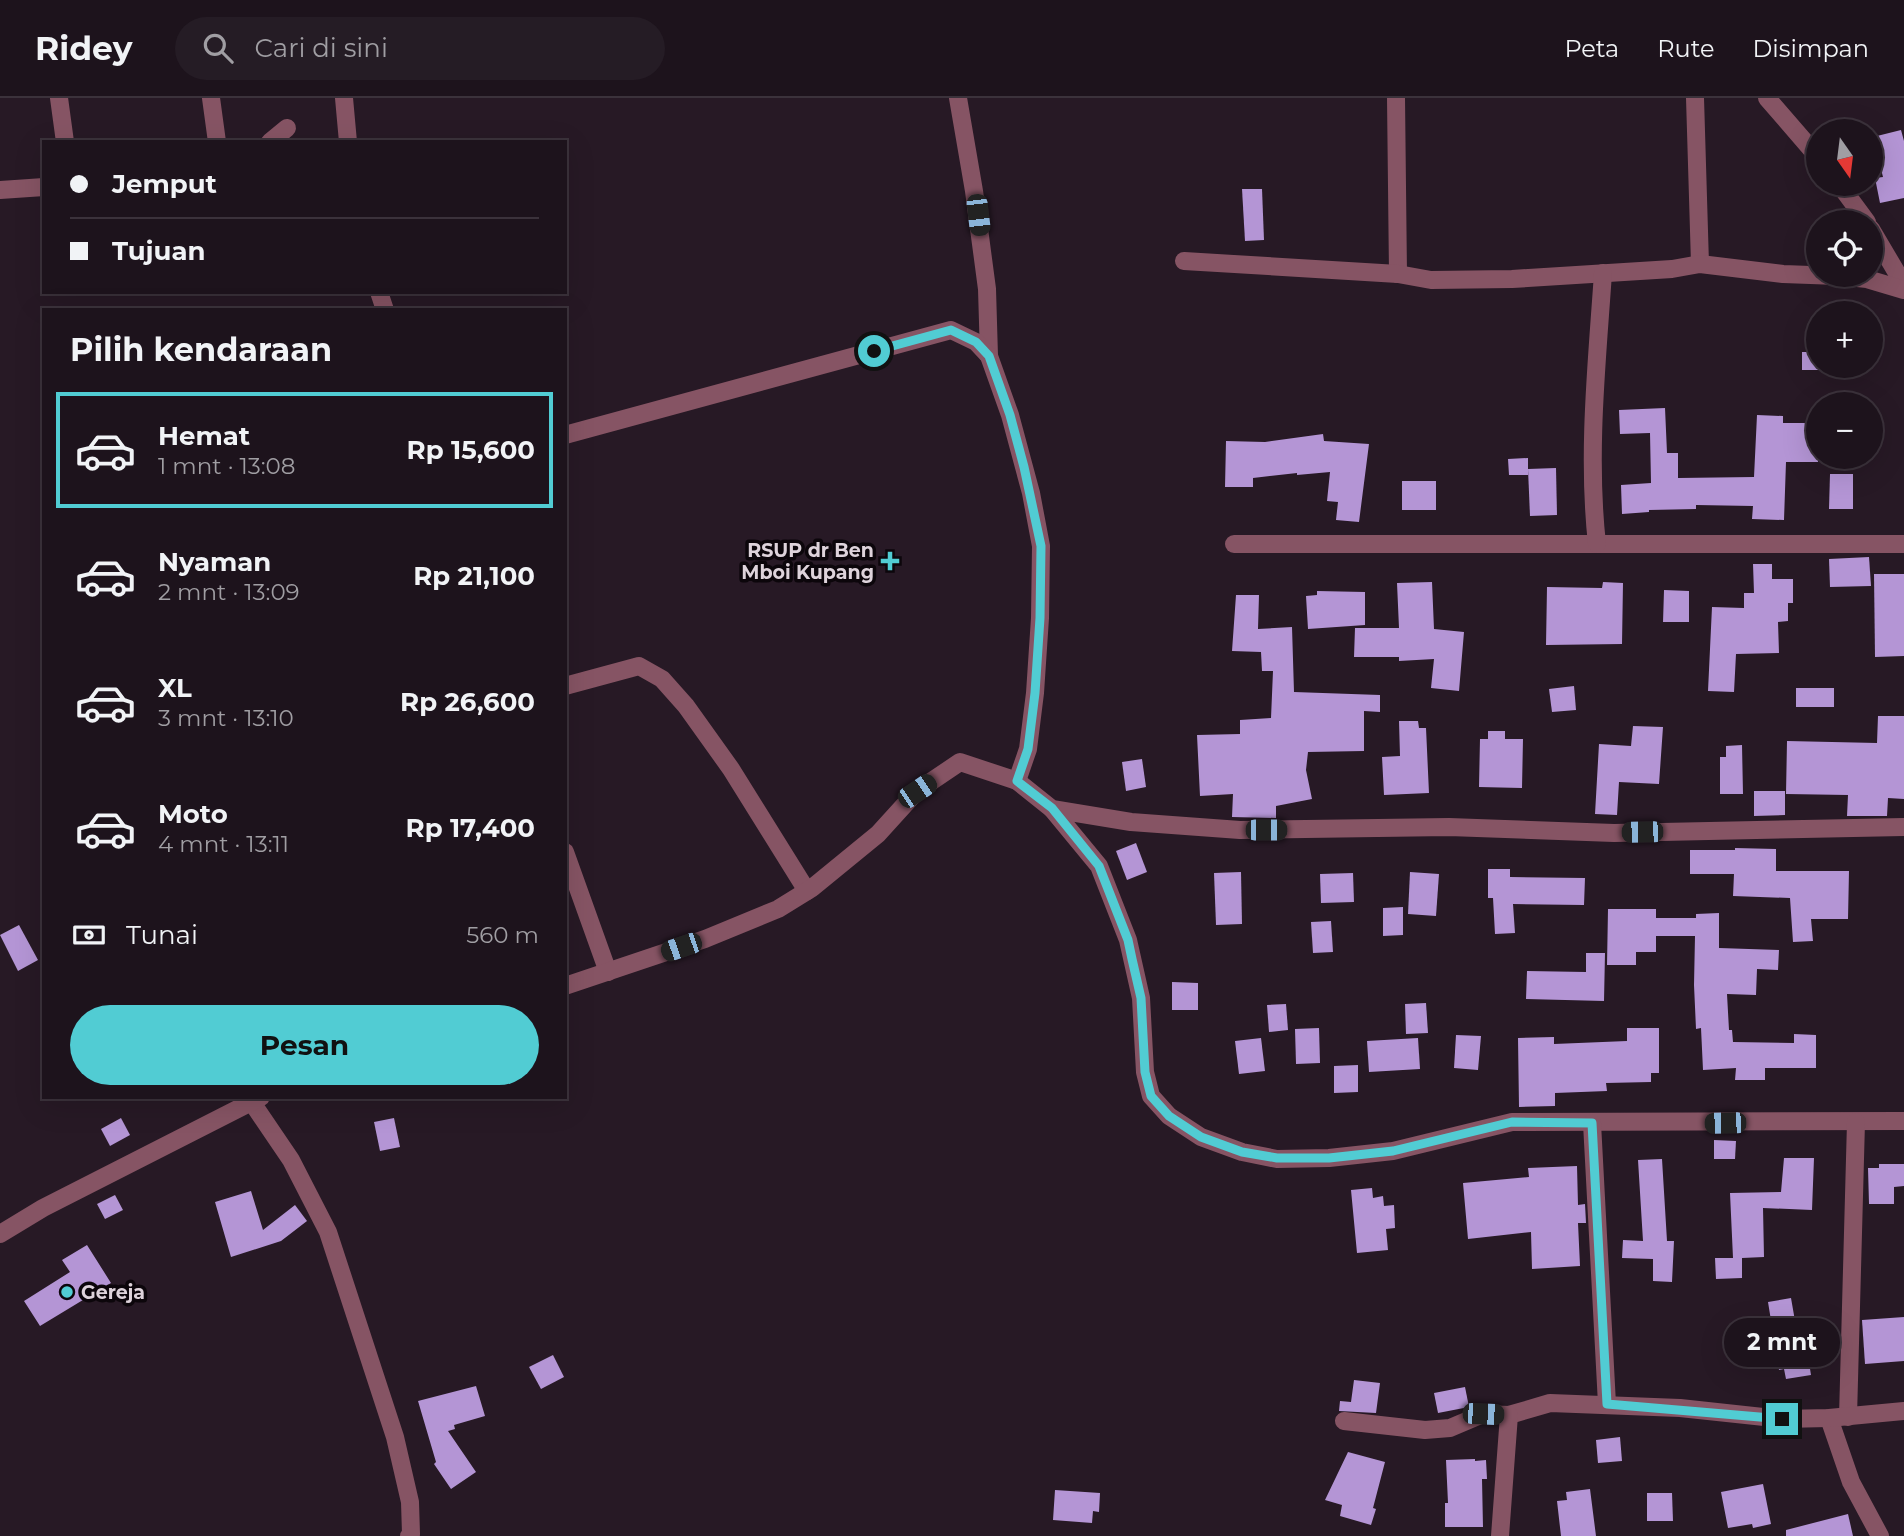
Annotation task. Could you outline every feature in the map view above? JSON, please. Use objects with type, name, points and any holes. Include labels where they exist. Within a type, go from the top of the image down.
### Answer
[{"type":"street","points":[[59,98],[65,140]]},
{"type":"street","points":[[211,98],[217,140]]},
{"type":"street","points":[[344,98],[348,140]]},
{"type":"street","points":[[958,98],[987,289],[989,356],[1021,454],[1041,546],[1035,693],[1028,749],[1017,781]]},
{"type":"street","points":[[1396,98],[1398,274]]},
{"type":"street","points":[[1695,98],[1700,264]]},
{"type":"street","points":[[1767,98],[1806,143]]},
{"type":"street","points":[[272,140],[287,128]]},
{"type":"street","points":[[0,190],[42,187]]},
{"type":"street","points":[[1883,249],[1904,285]]},
{"type":"street","points":[[1184,261],[1398,274],[1431,280],[1512,279],[1672,270],[1700,264],[1783,274],[1857,278],[1904,290]]},
{"type":"street","points":[[1597,544],[1594,520],[1595,388],[1604,273]]},
{"type":"street","points":[[567,434],[951,330],[976,342],[989,356]]},
{"type":"street","points":[[1234,544],[1904,544]]},
{"type":"street","points":[[567,685],[639,666],[662,679],[686,706],[731,769],[807,891]]},
{"type":"street","points":[[567,985],[705,939],[778,909],[807,891],[878,834],[917,791],[960,762],[1017,781],[1052,808],[1099,866],[1128,940],[1141,998],[1145,1072],[1151,1096],[1169,1116],[1201,1137],[1242,1152],[1277,1158],[1329,1158],[1393,1151],[1512,1122],[1904,1121]]},
{"type":"street","points":[[1052,808],[1131,822],[1240,830],[1449,827],[1614,833],[1904,827]]},
{"type":"street","points":[[567,858],[608,972]]},
{"type":"street","points":[[0,1234],[43,1208],[256,1099],[328,1232],[395,1437],[410,1502],[409,1536]]},
{"type":"street","points":[[1848,1417],[1856,1122]]},
{"type":"street","points":[[1592,1123],[1607,1404]]},
{"type":"street","points":[[1344,1421],[1425,1430],[1450,1428],[1483,1414],[1509,1415],[1550,1403],[1607,1404],[1782,1419],[1829,1419],[1904,1411]]},
{"type":"street","points":[[1500,1536],[1509,1415]]},
{"type":"street","points":[[1829,1419],[1851,1482],[1880,1536]]},
{"type":"building","points":[[1901,130],[1904,141],[1904,198],[1880,203],[1879,196],[1883,196],[1883,134]]},
{"type":"building","points":[[1242,189],[1262,189],[1264,240],[1245,241]]},
{"type":"building","points":[[1802,352],[1806,352],[1806,370],[1802,370]]},
{"type":"building","points":[[1665,408],[1667,453],[1678,453],[1678,478],[1754,477],[1757,415],[1783,416],[1783,423],[1806,423],[1806,462],[1786,462],[1784,520],[1752,519],[1753,506],[1696,505],[1696,509],[1649,510],[1622,514],[1621,485],[1651,483],[1650,433],[1620,434],[1619,410]]},
{"type":"building","points":[[1323,434],[1324,441],[1369,444],[1359,522],[1336,520],[1338,502],[1327,501],[1330,472],[1253,478],[1253,487],[1225,487],[1226,441],[1265,442]]},
{"type":"building","points":[[1528,458],[1528,475],[1509,475],[1508,459]]},
{"type":"building","points":[[1556,468],[1557,515],[1530,516],[1528,469]]},
{"type":"building","points":[[1830,474],[1853,474],[1853,509],[1829,509]]},
{"type":"building","points":[[1402,481],[1436,481],[1436,510],[1402,510]]},
{"type":"building","points":[[1869,557],[1871,586],[1830,587],[1829,559]]},
{"type":"building","points":[[1753,564],[1772,564],[1772,579],[1793,579],[1793,603],[1788,603],[1788,621],[1778,622],[1779,653],[1736,654],[1734,692],[1708,691],[1712,607],[1744,608],[1744,593],[1754,593]]},
{"type":"building","points":[[1874,574],[1904,574],[1904,656],[1875,657]]},
{"type":"building","points":[[1432,582],[1434,629],[1464,632],[1459,691],[1431,688],[1434,659],[1399,661],[1399,657],[1354,657],[1355,628],[1399,628],[1397,583]]},
{"type":"building","points":[[1603,582],[1623,583],[1622,644],[1546,645],[1547,587],[1602,588]]},
{"type":"building","points":[[1664,590],[1689,591],[1689,622],[1663,622]]},
{"type":"building","points":[[1317,591],[1365,592],[1365,625],[1308,629],[1306,596],[1317,595]]},
{"type":"building","points":[[1236,595],[1259,595],[1258,629],[1292,627],[1294,692],[1380,695],[1380,712],[1364,711],[1364,751],[1308,752],[1306,770],[1312,799],[1276,806],[1276,818],[1232,817],[1233,794],[1200,796],[1197,735],[1240,734],[1240,720],[1271,718],[1273,671],[1262,671],[1261,652],[1232,651]]},
{"type":"building","points":[[1574,686],[1576,710],[1552,712],[1549,689]]},
{"type":"building","points":[[1796,688],[1834,688],[1834,707],[1796,707]]},
{"type":"building","points":[[1878,716],[1904,716],[1904,799],[1888,798],[1887,816],[1847,816],[1848,795],[1786,794],[1787,741],[1877,743]]},
{"type":"building","points":[[1399,721],[1418,721],[1419,728],[1426,728],[1429,793],[1384,795],[1382,757],[1400,756]]},
{"type":"building","points":[[1633,726],[1663,727],[1659,784],[1619,782],[1617,815],[1595,814],[1599,744],[1631,746]]},
{"type":"building","points":[[1488,731],[1505,731],[1505,739],[1523,739],[1522,788],[1479,787],[1480,739],[1488,739]]},
{"type":"building","points":[[1742,745],[1743,794],[1720,794],[1720,757],[1726,757],[1726,746]]},
{"type":"building","points":[[1142,759],[1146,787],[1126,791],[1122,762]]},
{"type":"building","points":[[1754,791],[1785,791],[1785,815],[1754,816]]},
{"type":"building","points":[[1136,843],[1147,872],[1127,880],[1116,851]]},
{"type":"building","points":[[1776,849],[1776,871],[1849,871],[1848,919],[1811,919],[1813,941],[1793,942],[1790,898],[1733,896],[1734,874],[1690,874],[1690,850]]},
{"type":"building","points":[[1488,869],[1510,869],[1510,877],[1585,878],[1584,905],[1513,904],[1515,933],[1495,934],[1493,898],[1488,898]]},
{"type":"building","points":[[1241,872],[1242,924],[1216,925],[1214,873]]},
{"type":"building","points":[[1410,872],[1439,874],[1436,916],[1408,914]]},
{"type":"building","points":[[1353,873],[1354,902],[1321,903],[1320,874]]},
{"type":"building","points":[[1403,907],[1403,935],[1383,936],[1383,908]]},
{"type":"building","points":[[1608,909],[1656,909],[1656,918],[1696,918],[1696,914],[1719,913],[1719,948],[1779,950],[1778,970],[1757,969],[1756,995],[1727,994],[1729,1030],[1732,1030],[1733,1042],[1794,1043],[1794,1034],[1816,1035],[1816,1068],[1765,1068],[1765,1080],[1735,1080],[1736,1068],[1703,1070],[1701,1028],[1696,1029],[1695,936],[1656,936],[1656,952],[1636,952],[1636,965],[1607,965]]},
{"type":"building","points":[[1331,921],[1333,952],[1313,953],[1311,922]]},
{"type":"building","points":[[19,925],[38,960],[18,971],[0,935]]},
{"type":"building","points":[[1586,953],[1605,953],[1604,1001],[1526,999],[1527,971],[1586,972]]},
{"type":"building","points":[[1172,982],[1198,983],[1198,1010],[1172,1010]]},
{"type":"building","points":[[1426,1003],[1428,1033],[1406,1034],[1405,1004]]},
{"type":"building","points":[[1286,1004],[1288,1030],[1269,1032],[1267,1005]]},
{"type":"building","points":[[1319,1028],[1320,1063],[1296,1064],[1295,1029]]},
{"type":"building","points":[[1627,1028],[1659,1028],[1659,1073],[1651,1073],[1651,1082],[1606,1083],[1607,1091],[1555,1093],[1555,1106],[1519,1107],[1518,1038],[1554,1037],[1554,1044],[1627,1041]]},
{"type":"building","points":[[1456,1035],[1481,1036],[1478,1070],[1454,1068]]},
{"type":"building","points":[[1261,1038],[1265,1071],[1239,1074],[1235,1041]]},
{"type":"building","points":[[1418,1038],[1420,1069],[1369,1072],[1367,1041]]},
{"type":"building","points":[[1358,1065],[1358,1092],[1334,1093],[1334,1066]]},
{"type":"building","points":[[121,1118],[130,1135],[110,1146],[101,1129]]},
{"type":"building","points":[[394,1118],[400,1147],[380,1151],[374,1122]]},
{"type":"building","points":[[1714,1140],[1736,1141],[1735,1159],[1714,1159]]},
{"type":"building","points":[[1784,1158],[1814,1158],[1812,1210],[1763,1208],[1764,1257],[1742,1258],[1742,1278],[1716,1279],[1715,1258],[1733,1258],[1730,1193],[1781,1192]]},
{"type":"building","points":[[1662,1159],[1667,1241],[1674,1241],[1672,1282],[1653,1281],[1653,1259],[1622,1258],[1623,1240],[1643,1241],[1638,1160]]},
{"type":"building","points":[[1879,1164],[1904,1164],[1904,1186],[1894,1187],[1894,1204],[1869,1204],[1868,1168],[1879,1168]]},
{"type":"building","points":[[1577,1166],[1578,1205],[1585,1204],[1586,1223],[1578,1223],[1580,1266],[1532,1269],[1531,1232],[1468,1239],[1463,1183],[1529,1177],[1528,1168]]},
{"type":"building","points":[[1372,1188],[1373,1198],[1383,1196],[1384,1206],[1394,1205],[1395,1228],[1386,1229],[1388,1250],[1357,1253],[1351,1190]]},
{"type":"building","points":[[251,1191],[263,1230],[295,1205],[307,1221],[281,1241],[231,1257],[215,1202]]},
{"type":"building","points":[[115,1195],[123,1210],[105,1219],[97,1204]]},
{"type":"building","name":"Gereja","points":[[87,1245],[111,1283],[40,1326],[24,1301],[70,1272],[62,1260]]},
{"type":"building","points":[[1791,1298],[1798,1338],[1805,1337],[1811,1375],[1786,1379],[1784,1369],[1779,1370],[1768,1302]]},
{"type":"building","points":[[1904,1317],[1904,1361],[1865,1364],[1862,1320]]},
{"type":"building","points":[[553,1355],[564,1377],[541,1389],[529,1367]]},
{"type":"building","points":[[1354,1380],[1380,1383],[1376,1413],[1339,1411],[1340,1401],[1351,1402]]},
{"type":"building","points":[[476,1386],[485,1416],[454,1425],[455,1429],[448,1431],[476,1472],[451,1489],[434,1464],[436,1462],[418,1401]]},
{"type":"building","points":[[1465,1387],[1469,1407],[1438,1413],[1434,1393]]},
{"type":"building","points":[[1620,1437],[1622,1461],[1598,1463],[1596,1440]]},
{"type":"building","points":[[1348,1452],[1385,1462],[1371,1525],[1340,1516],[1342,1505],[1325,1500]]},
{"type":"building","points":[[1446,1460],[1486,1460],[1487,1479],[1482,1479],[1483,1527],[1445,1527],[1445,1503],[1448,1503]]},
{"type":"building","points":[[1763,1484],[1771,1524],[1753,1528],[1752,1524],[1728,1528],[1721,1492]]},
{"type":"building","points":[[1590,1489],[1596,1536],[1561,1536],[1557,1501],[1567,1500],[1566,1492]]},
{"type":"building","points":[[1055,1490],[1100,1493],[1099,1512],[1093,1511],[1092,1523],[1053,1520]]},
{"type":"building","points":[[1647,1493],[1672,1493],[1673,1521],[1647,1521]]},
{"type":"building","points":[[1848,1514],[1853,1536],[1786,1536],[1786,1530]]},
{"type":"place","name":"RSUP dr Ben Mboi Kupang","points":[[890,561]]},
{"type":"place","name":"Gereja","points":[[67,1292]]},
{"type":"route","points":[[874,351],[951,330],[976,342],[989,356],[1010,415],[1031,493],[1041,546],[1035,693],[1028,749],[1017,781],[1052,808],[1099,866],[1128,940],[1141,998],[1145,1072],[1151,1096],[1169,1116],[1201,1137],[1242,1152],[1277,1158],[1329,1158],[1393,1151],[1512,1122],[1592,1123],[1607,1404],[1680,1408],[1782,1419]]}]
